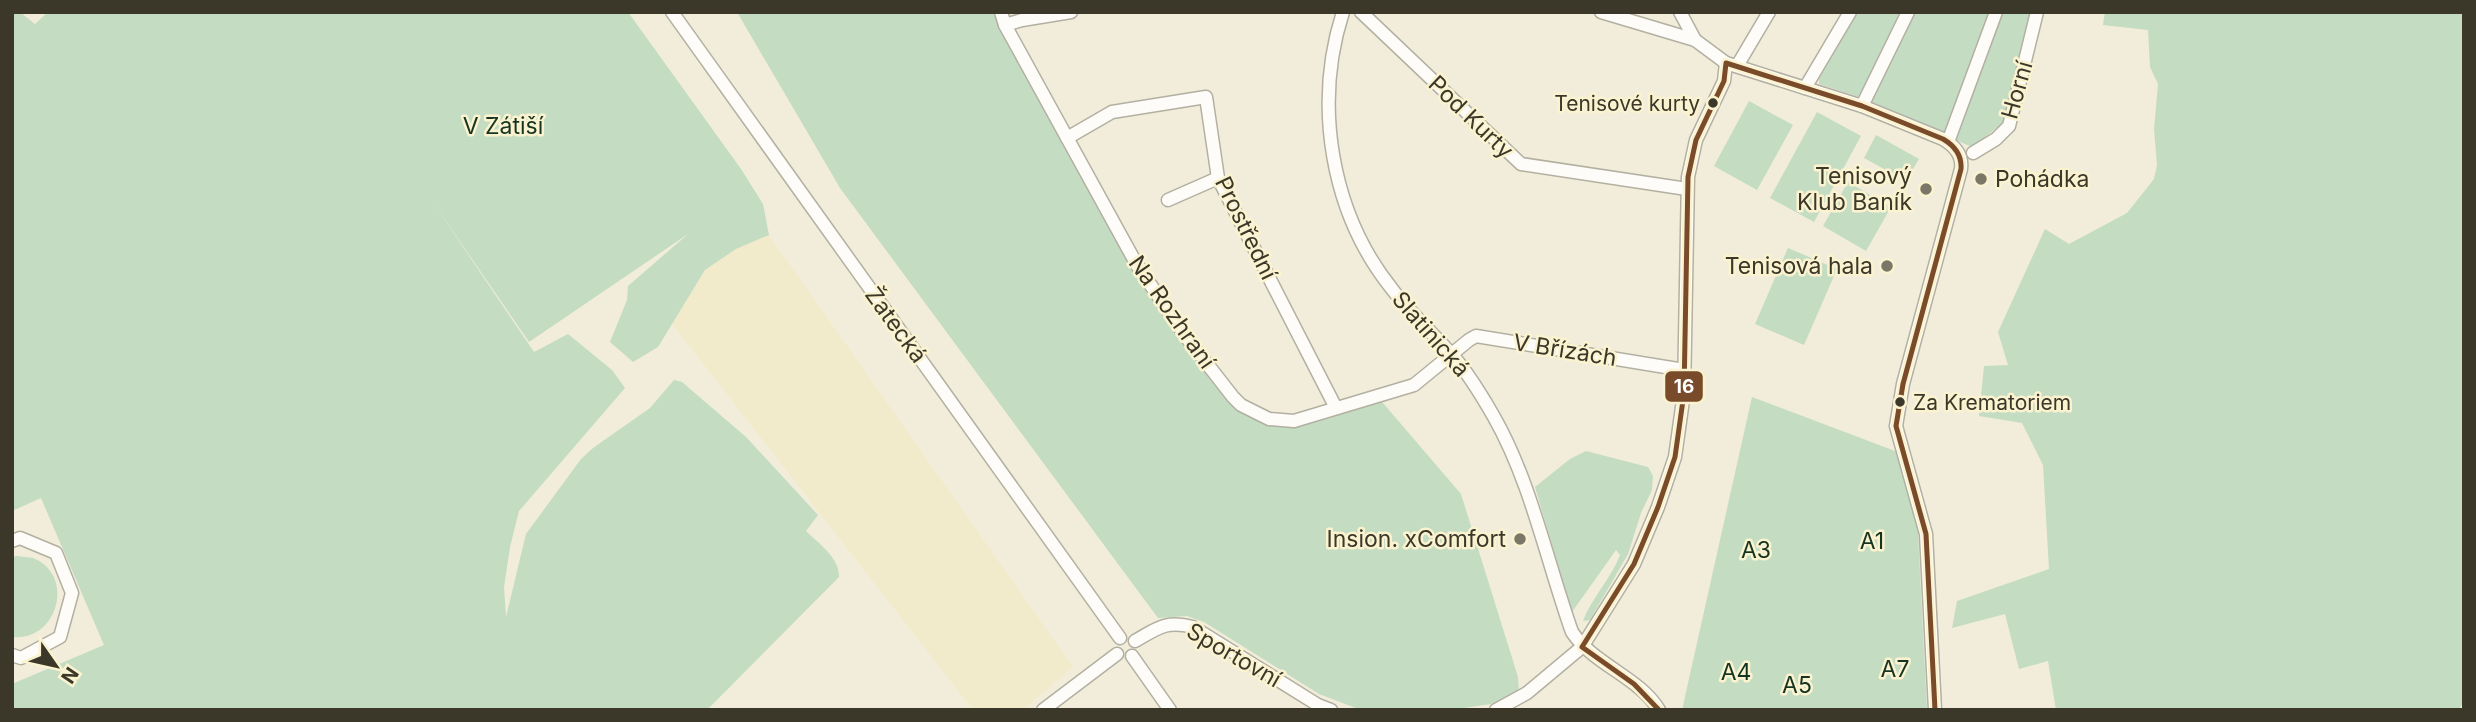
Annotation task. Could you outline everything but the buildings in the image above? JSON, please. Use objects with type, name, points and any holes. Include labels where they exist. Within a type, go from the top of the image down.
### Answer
[{"type":"street","name":"Žatecká","points":[[672,12],[1120,638]]},
{"type":"street","points":[[1003,18],[1022,20],[1071,12]]},
{"type":"street","name":"Slatinická","points":[[1343,12],[1333,51],[1329,111],[1333,160],[1341,191],[1368,254],[1390,287],[1469,377],[1506,440],[1519,471],[1572,632],[1582,647]]},
{"type":"street","name":"Pod Kurty","points":[[1361,12],[1521,164],[1687,189]]},
{"type":"street","points":[[1601,12],[1695,40],[1731,65],[1862,106],[1948,142],[1967,154],[1903,384],[1896,426],[1926,534],[1935,710]]},
{"type":"street","points":[[1680,12],[1695,40]]},
{"type":"street","points":[[1496,710],[1527,693],[1582,647],[1634,564],[1658,507],[1675,457],[1684,393],[1687,189],[1696,140],[1731,65],[1769,12]]},
{"type":"street","points":[[1805,88],[1850,12]]},
{"type":"street","points":[[1862,106],[1908,12]]},
{"type":"street","points":[[1948,142],[1996,12]]},
{"type":"street","name":"Horní","points":[[1967,154],[1996,139],[2009,126],[2037,12]]},
{"type":"street","name":"Na Rozhraní","points":[[1003,18],[1137,265],[1187,338],[1241,405],[1269,419],[1294,421],[1414,384],[1452,355]]},
{"type":"street","name":"Prostřední","points":[[1205,83],[1218,178],[1336,408]]},
{"type":"street","points":[[1067,138],[1112,112],[1206,96]]},
{"type":"street","points":[[1168,200],[1218,178]]},
{"type":"street","name":"V Břízách","points":[[1452,355],[1476,336],[1684,370]]},
{"type":"street","points":[[12,541],[20,538],[56,553],[72,593],[60,637],[21,658],[12,655]]},
{"type":"street","name":"Sportovní","points":[[1135,641],[1165,624],[1178,623],[1194,627],[1318,705],[1331,710]]},
{"type":"street","points":[[1129,637],[1135,641],[1137,648],[1132,656],[1126,658],[1117,654],[1115,644],[1120,638],[1129,637]]},
{"type":"street","points":[[1582,647],[1626,678],[1656,704],[1659,710]]},
{"type":"street","points":[[1043,710],[1117,654]]},
{"type":"street","points":[[1132,656],[1170,710]]},
{"type":"shaded area","points":[[769,235],[1073,667],[1023,710],[973,710],[672,324],[705,270],[736,249]]},
{"type":"green space","name":"V Zátiší","points":[[12,12],[20,12],[35,24],[48,12],[628,12],[741,169],[763,204],[769,235],[736,249],[705,270],[658,347],[633,362],[610,342],[627,300],[628,286],[688,234],[529,342],[430,198],[534,352],[568,334],[612,370],[625,388],[519,511],[504,587],[506,617],[526,534],[581,459],[650,408],[674,380],[682,382],[746,437],[818,515],[806,531],[832,557],[839,577],[707,710],[12,710],[12,684],[104,645],[41,498],[12,511]]},
{"type":"green space","points":[[737,12],[1001,12],[1137,265],[1233,397],[1266,417],[1299,420],[1377,396],[1461,494],[1518,677],[1519,694],[1498,703],[1450,710],[1361,710],[1319,694],[1204,622],[1187,616],[1158,618],[840,188]]},
{"type":"green space","points":[[1858,12],[2031,12],[2004,122],[1972,147],[1952,135],[1862,98],[1819,84],[1819,79]]},
{"type":"green space","points":[[2105,12],[2464,12],[2464,701],[2459,710],[2056,710],[2048,661],[2019,669],[2005,614],[1952,628],[1957,601],[2049,569],[2043,465],[2022,423],[1979,416],[1984,366],[2008,365],[1998,332],[2045,229],[2069,244],[2127,213],[2154,179],[2157,165],[2154,129],[2158,84],[2150,67],[2148,30],[2103,25]]},
{"type":"green space","name":"Tenisové kurty","points":[[1749,101],[1793,125],[1757,190],[1714,166]]},
{"type":"green space","points":[[1817,112],[1861,136],[1814,222],[1770,198]]},
{"type":"green space","points":[[1876,135],[1919,159],[1906,181],[1864,158]]},
{"type":"green space","points":[[1848,182],[1891,207],[1866,251],[1823,226]]},
{"type":"green space","points":[[1788,248],[1837,269],[1804,345],[1755,324]]},
{"type":"green space","points":[[1752,397],[1895,451],[1917,514],[1927,710],[1682,710]]},
{"type":"green space","points":[[1586,451],[1648,467],[1653,476],[1652,490],[1641,513],[1628,554],[1590,620],[1583,621],[1620,555],[1616,550],[1572,612],[1535,487],[1570,459]]},
{"type":"green space","points":[[12,557],[33,558],[46,566],[54,578],[57,592],[56,606],[41,629],[28,636],[12,637]]},
{"type":"transit line","name":"16","points":[[1659,710],[1634,684],[1582,647],[1634,564],[1675,457],[1684,393],[1688,177],[1696,140],[1724,81],[1726,63],[1862,106],[1943,139],[1959,155],[1961,169],[1903,384],[1896,426],[1926,534],[1935,710]]},
{"type":"place","name":"Tenisové kurty","points":[[1713,103]]},
{"type":"place","name":"Pohádka","points":[[1981,179]]},
{"type":"place","name":"Tenisový Klub Baník","points":[[1926,189]]},
{"type":"place","name":"Tenisová hala","points":[[1887,266]]},
{"type":"place","name":"Za Krematoriem","points":[[1900,402]]},
{"type":"place","name":"Insion. xComfort","points":[[1520,539]]},
{"type":"park label","name":"A1","points":[[1872,541]]},
{"type":"park label","name":"A3","points":[[1756,550]]},
{"type":"park label","name":"A7","points":[[1895,669]]},
{"type":"park label","name":"A4","points":[[1736,672]]},
{"type":"park label","name":"A5","points":[[1797,685]]}]
